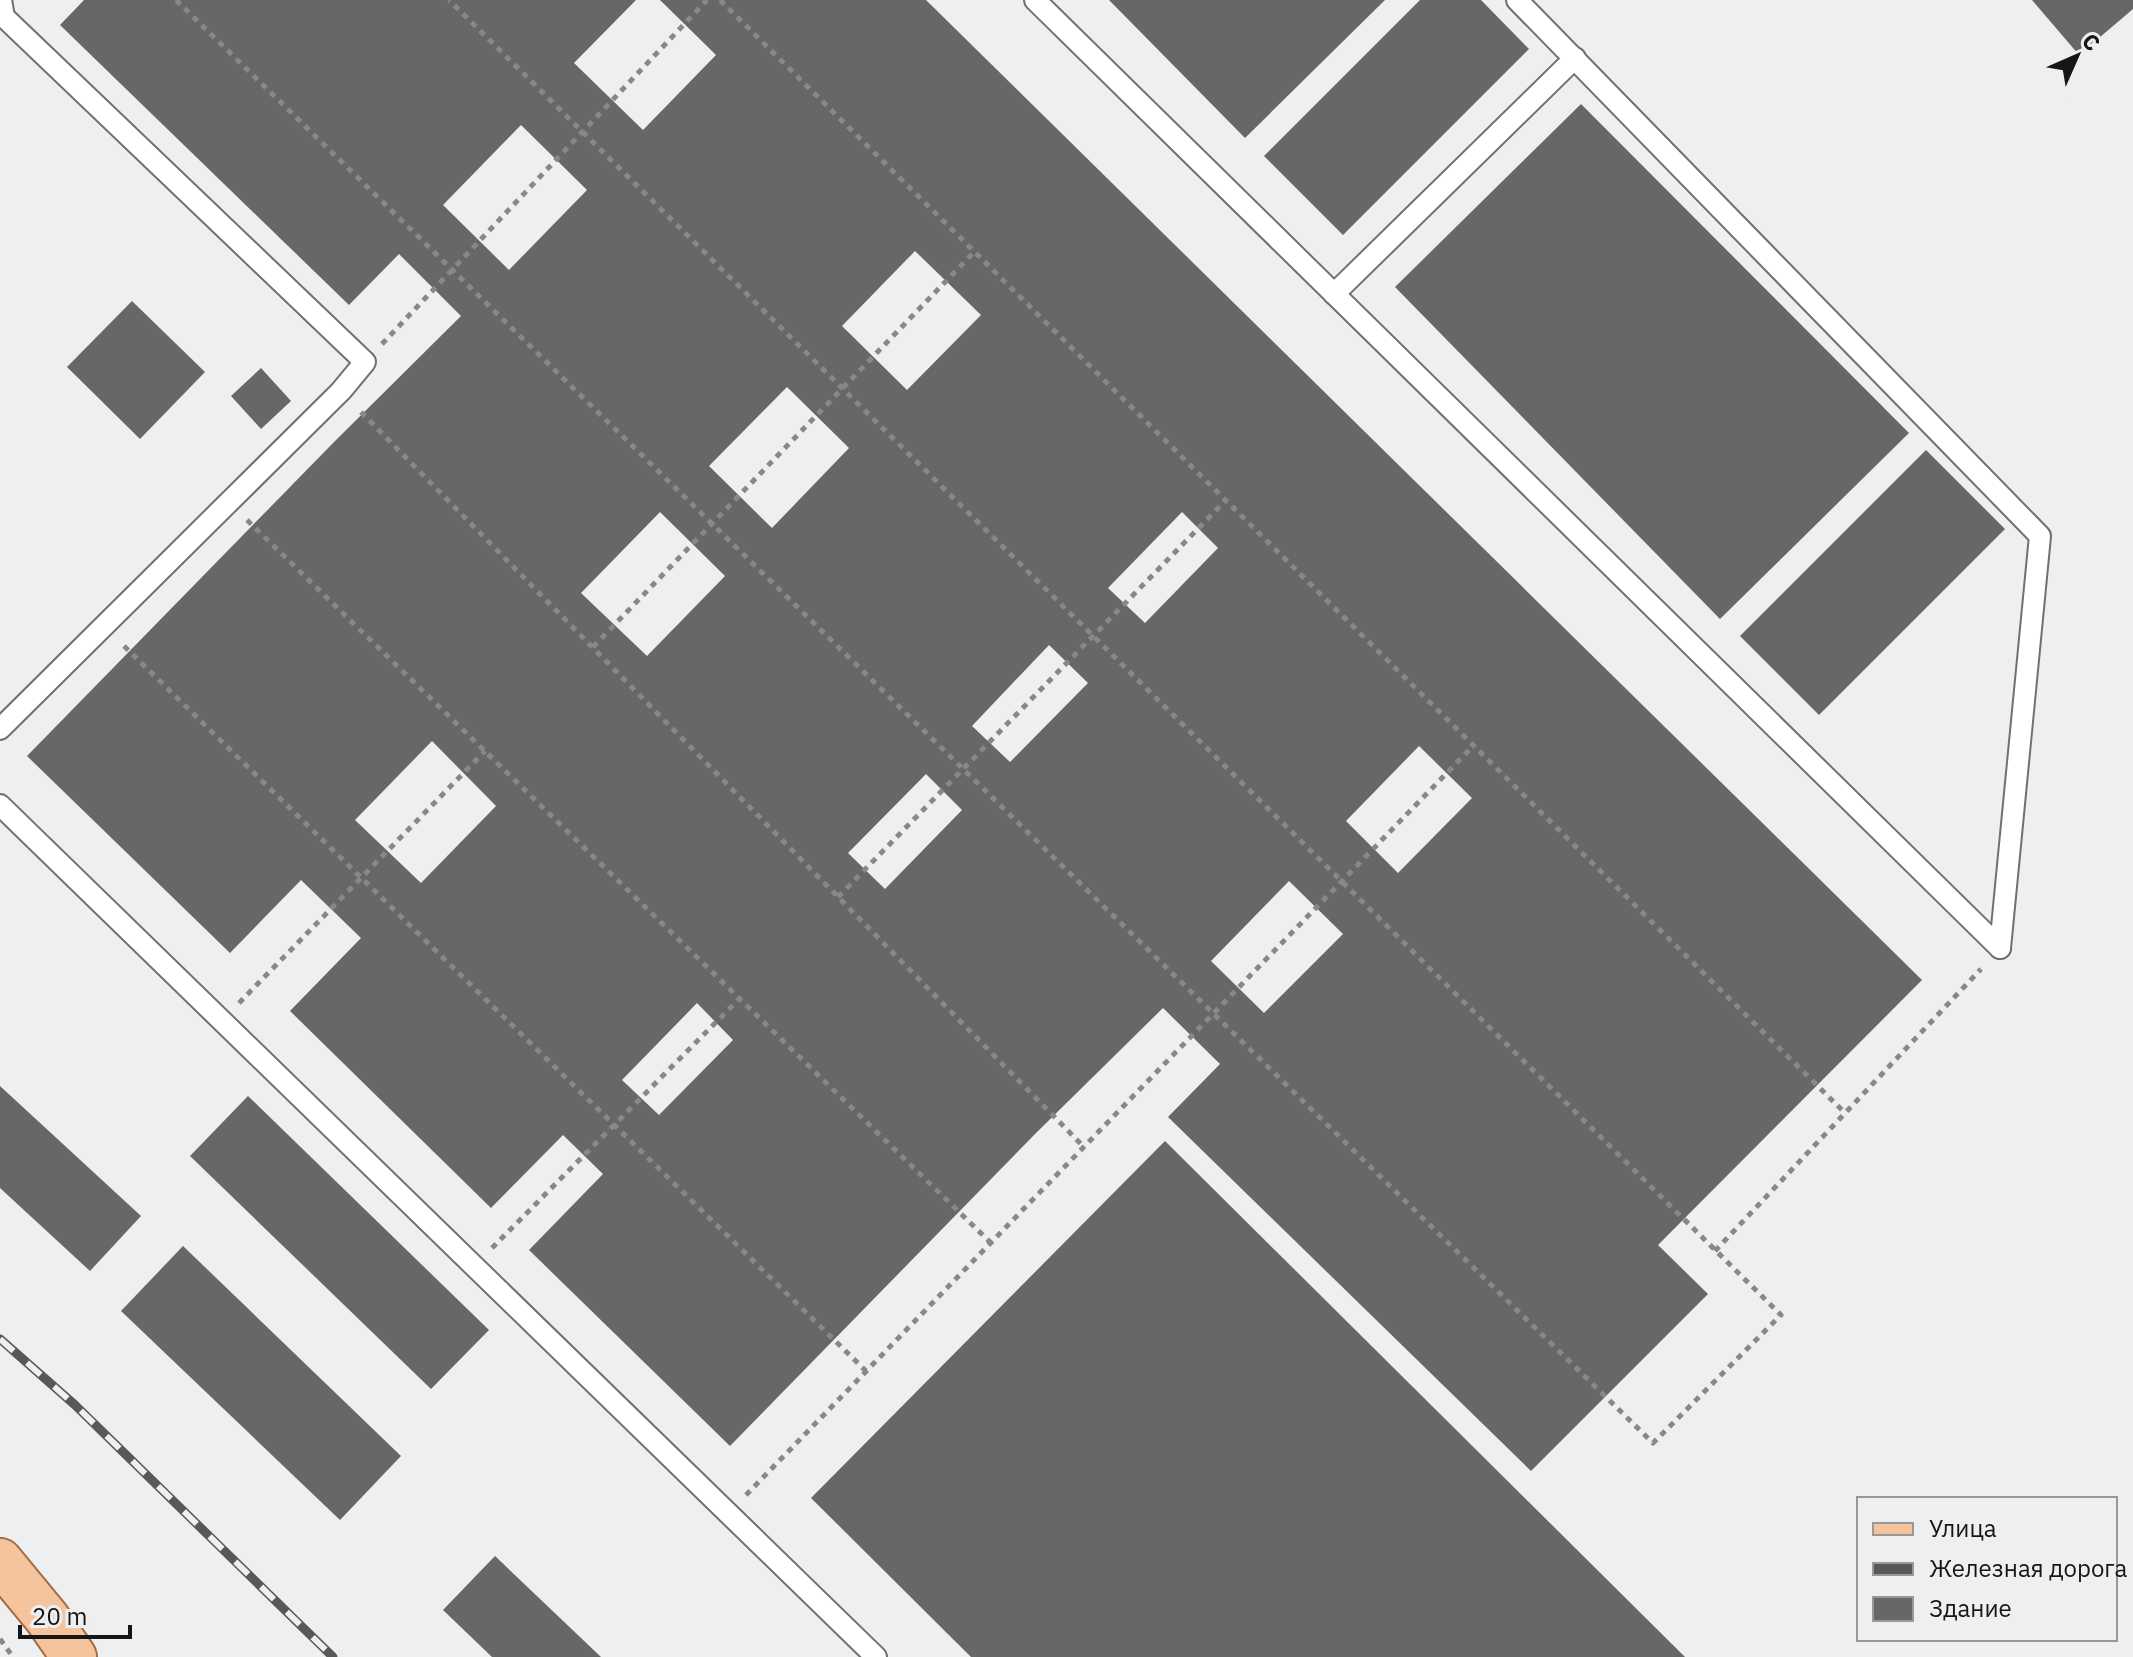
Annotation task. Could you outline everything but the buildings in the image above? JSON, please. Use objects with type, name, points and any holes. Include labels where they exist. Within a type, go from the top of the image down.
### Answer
[{"type":"main road","points":[[0,1561],[47,1618],[74,1657]]},
{"type":"lane","points":[[0,729],[341,391],[365,362],[4,17],[1,0]]},
{"type":"lane","points":[[1035,0],[2000,948]]},
{"type":"lane","points":[[1517,0],[2040,536],[2000,948]]},
{"type":"lane","points":[[1334,294],[1575,58]]},
{"type":"lane","points":[[0,805],[876,1657]]},
{"type":"path","points":[[176,0],[1653,1443],[1781,1315],[449,0]]},
{"type":"path","points":[[365,362],[707,0]]},
{"type":"path","points":[[720,0],[1845,1113]]},
{"type":"path","points":[[593,647],[975,251]]},
{"type":"path","points":[[341,391],[1084,1147]]},
{"type":"path","points":[[838,897],[1226,500]]},
{"type":"path","points":[[229,503],[991,1243]]},
{"type":"path","points":[[103,626],[866,1372]]},
{"type":"path","points":[[729,1513],[1474,745]]},
{"type":"path","points":[[222,1021],[485,751]]},
{"type":"path","points":[[1715,1251],[2000,948]]},
{"type":"path","points":[[474,1266],[740,998]]},
{"type":"path","points":[[0,1639],[13,1657]]},
{"type":"railway","points":[[0,1339],[75,1405],[333,1657]]}]
